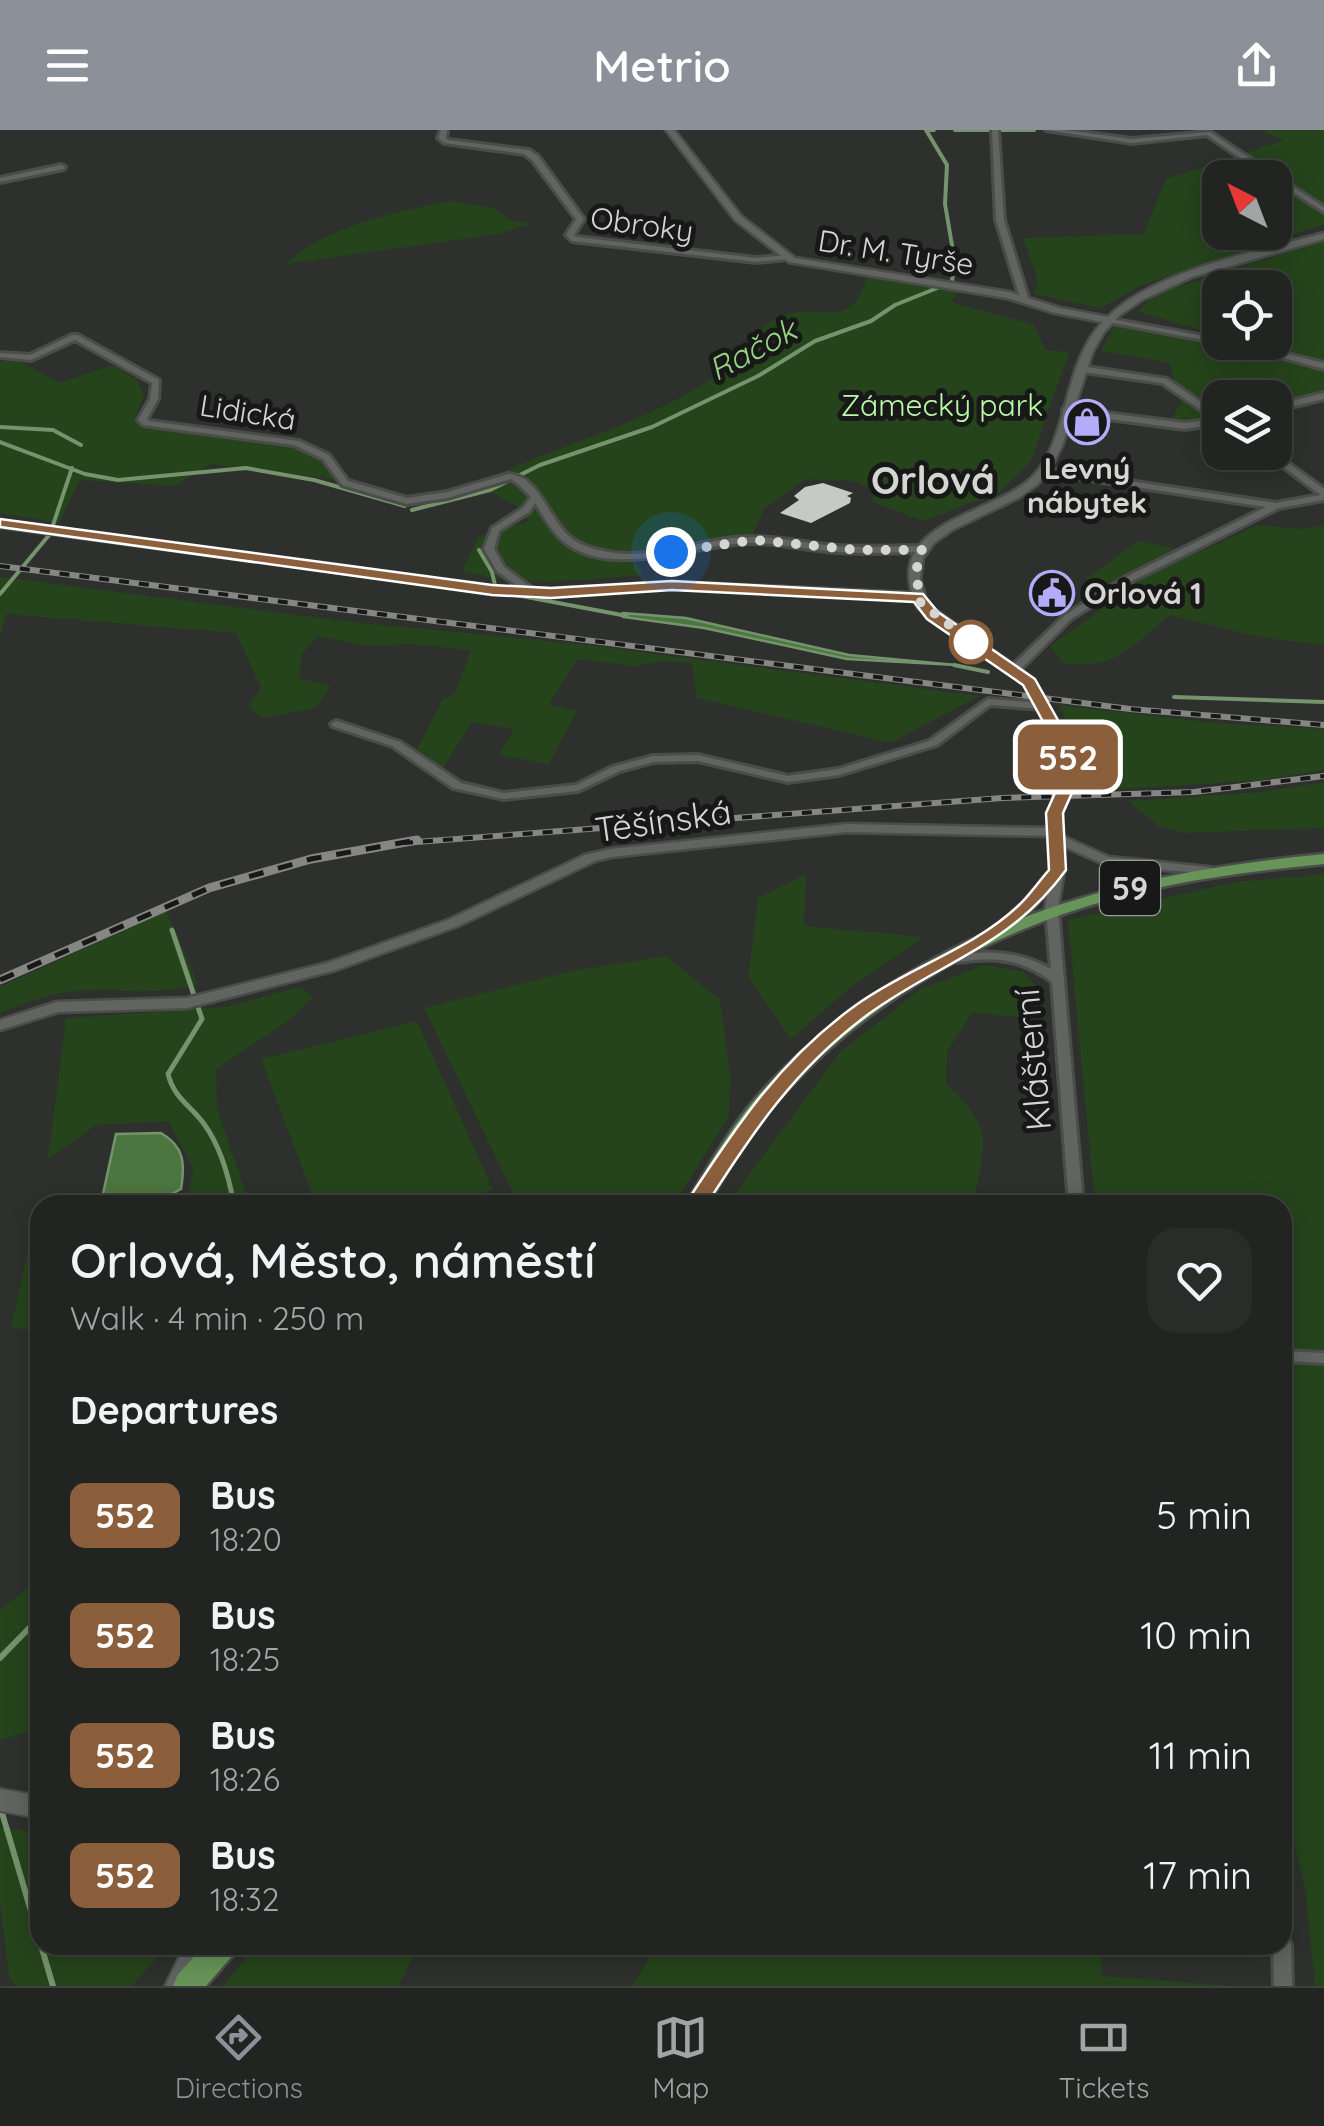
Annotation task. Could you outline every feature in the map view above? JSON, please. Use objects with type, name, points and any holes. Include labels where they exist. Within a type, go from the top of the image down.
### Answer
[{"type":"main road","name":"59","points":[[702,1195],[755,1112],[817,1044],[867,1006],[944,960],[998,931],[1052,910],[1208,870],[1324,858]]},
{"type":"main road","points":[[0,1800],[30,1805]]},
{"type":"main road","points":[[178,1986],[193,1955]]},
{"type":"main road","points":[[188,1986],[214,1955]]},
{"type":"street","name":"Obroky","points":[[444,130],[442,138],[446,142],[514,150],[535,158],[580,219],[570,235],[575,239],[756,260],[787,257]]},
{"type":"street","name":"Dr. M. Tyrše","points":[[670,130],[738,218],[787,257],[809,265],[1025,301],[1108,320]]},
{"type":"street","points":[[995,130],[1000,220],[1025,301]]},
{"type":"street","points":[[1049,130],[1132,142],[1208,133],[1248,160]]},
{"type":"street","points":[[0,180],[61,167]]},
{"type":"street","points":[[1292,189],[1324,210]]},
{"type":"street","points":[[1052,910],[1058,870],[1054,834],[1069,767],[1061,740],[1029,682],[932,615],[918,597],[916,571],[922,550],[941,530],[1006,502],[1045,470],[1080,370],[1096,334],[1108,320],[1164,285],[1324,236]]},
{"type":"street","points":[[1108,320],[1202,337]]},
{"type":"street","name":"Lidická","points":[[0,355],[31,358],[75,337],[156,382],[154,399],[142,420],[146,423],[296,443],[326,457],[345,483],[384,497],[406,501],[518,478],[573,544],[624,558],[755,540],[844,550],[922,550]]},
{"type":"street","points":[[1292,358],[1324,366]]},
{"type":"street","points":[[1080,370],[1164,381],[1202,407]]},
{"type":"street","points":[[1292,404],[1322,397]]},
{"type":"street","points":[[1066,411],[1185,426],[1202,423]]},
{"type":"street","points":[[1045,470],[1276,506]]},
{"type":"street","points":[[1291,470],[1324,495]]},
{"type":"street","points":[[1014,670],[1068,616],[1095,599],[1276,506],[1324,495]]},
{"type":"street","points":[[533,593],[500,569],[490,549],[495,530],[526,510],[536,496]]},
{"type":"street","points":[[0,524],[533,593],[656,585],[918,597]]},
{"type":"street","points":[[336,724],[396,744],[458,786],[504,796],[562,792],[631,764],[680,757],[798,779],[851,770],[933,743],[988,702],[1043,706]]},
{"type":"street","name":"Těšínská","points":[[0,1024],[57,1007],[187,1003],[331,967],[401,943],[506,900],[590,858],[611,853],[881,826],[1054,834]]},
{"type":"street","points":[[1054,834],[1106,862],[1208,870]]},
{"type":"street","points":[[998,931],[1026,908],[1058,870]]},
{"type":"street","name":"Klášterní","points":[[1052,910],[1075,1195]]},
{"type":"street","points":[[944,960],[978,954],[1018,956],[1059,982]]},
{"type":"street","points":[[1292,1356],[1324,1358]]},
{"type":"street","points":[[1282,1955],[1283,1986]]},
{"type":"green space","points":[[1261,130],[1324,130],[1324,224],[1292,235],[1292,160],[1223,160],[1284,140]]},
{"type":"green space","points":[[1202,167],[1202,250],[1247,250],[1140,286],[1101,308],[1034,294],[1038,281],[1023,238],[1144,234],[1166,179]]},
{"type":"green space","points":[[450,201],[494,208],[511,220],[530,224],[498,234],[286,264],[341,230]]},
{"type":"green space","points":[[1324,241],[1324,361],[1292,354],[1292,270],[1231,270]]},
{"type":"green space","name":"Zámecký park","points":[[867,276],[960,290],[951,302],[1034,325],[1045,350],[1069,352],[1031,461],[1000,492],[923,521],[870,501],[877,490],[854,481],[806,479],[764,509],[752,536],[630,554],[643,575],[529,581],[462,571],[479,536],[529,521],[516,506],[473,482],[674,401],[741,357],[770,322],[786,314],[850,307]]},
{"type":"green space","points":[[1202,279],[1202,331],[1137,311],[1158,293]]},
{"type":"green space","points":[[1115,324],[1202,341],[1202,360],[1279,360],[1324,371],[1324,391],[1292,399],[1292,380],[1202,380],[1202,419],[1172,419],[1185,395],[1174,381],[1170,363],[1101,351]]},
{"type":"green space","points":[[0,361],[21,362],[60,383],[113,365],[137,380],[144,396],[134,418],[152,427],[291,446],[317,458],[340,480],[211,464],[174,486],[80,480],[59,523],[0,513]]},
{"type":"green space","points":[[1257,525],[1300,529],[1324,526],[1324,645],[1264,638],[1169,615],[1109,660],[1063,663],[1050,646],[1115,600],[1086,579],[1138,541],[1197,553]]},
{"type":"green space","points":[[0,577],[351,622],[579,644],[979,696],[891,743],[697,698],[692,663],[662,661],[636,666],[577,659],[549,705],[577,711],[549,764],[499,755],[514,729],[472,722],[443,768],[417,749],[443,699],[455,694],[471,650],[410,644],[366,646],[318,636],[302,654],[299,678],[331,686],[315,708],[263,718],[248,707],[261,688],[236,633],[6,614],[0,638]]},
{"type":"green space","points":[[1059,705],[1216,723],[1324,729],[1324,770],[1255,781],[1084,791],[1079,748]]},
{"type":"green space","points":[[1324,782],[1324,828],[1184,833],[1158,826],[1129,801],[1262,792]]},
{"type":"green space","points":[[806,874],[804,926],[924,937],[852,986],[791,1039],[748,977],[758,898]]},
{"type":"green space","points":[[1324,874],[1324,1351],[1292,1349],[1292,1195],[1094,1195],[1068,920],[1236,882]]},
{"type":"green space","points":[[166,911],[198,984],[154,991],[72,991],[0,1013],[0,987]]},
{"type":"green space","points":[[666,956],[720,1000],[730,1075],[729,1115],[680,1195],[514,1195],[424,1008],[572,971]]},
{"type":"green space","points":[[984,965],[1024,972],[1044,997],[1038,1019],[972,1013],[947,1052],[946,1084],[973,1114],[983,1138],[975,1195],[735,1194],[840,1052],[921,989]]},
{"type":"green space","points":[[300,987],[313,997],[288,1021],[216,1069],[217,1109],[247,1195],[188,1195],[194,1169],[168,1121],[96,1125],[48,1159],[66,1018],[225,1007]]},
{"type":"green space","points":[[417,1021],[493,1190],[474,1195],[312,1195],[261,1059]]},
{"type":"green space","points":[[30,1245],[30,1330],[11,1328]]},
{"type":"green space","points":[[1292,1363],[1324,1365],[1324,1986],[1315,1986],[1305,1889],[1292,1834]]},
{"type":"green space","points":[[30,1586],[30,1732],[0,1740],[0,1610]]},
{"type":"green space","points":[[0,1827],[30,1832],[30,1955],[158,1955],[132,1986],[15,1986],[9,1977],[0,1902]]},
{"type":"green space","points":[[249,1955],[414,1955],[398,1986],[223,1986]]},
{"type":"green space","points":[[650,1955],[1101,1955],[1102,1976],[1232,1986],[633,1986]]},
{"type":"shaded area","points":[[623,613],[686,618],[849,655],[956,665],[847,659],[704,628],[623,617]]},
{"type":"shaded area","points":[[161,1133],[169,1138],[182,1157],[181,1189],[168,1195],[103,1195],[116,1134]]},
{"type":"building","points":[[823,483],[853,493],[847,496],[850,503],[811,523],[780,513],[799,500],[794,496],[805,487]]},
{"type":"waterway","name":"Račok","points":[[412,510],[490,490],[540,465],[652,427],[758,376],[815,341],[871,321],[895,305],[952,282],[954,257],[945,204],[947,165],[926,130],[934,130]]},
{"type":"waterway","name":"Račok","points":[[955,130],[1034,130]]},
{"type":"waterway","points":[[0,427],[53,430],[81,445]]},
{"type":"waterway","points":[[0,442],[72,469]]},
{"type":"waterway","points":[[72,469],[118,480],[246,468],[314,480],[405,506]]},
{"type":"waterway","points":[[0,594],[50,534],[72,469]]},
{"type":"waterway","points":[[479,550],[492,572],[496,590]]},
{"type":"waterway","points":[[505,593],[627,616]]},
{"type":"waterway","points":[[954,665],[988,672]]},
{"type":"waterway","points":[[1174,697],[1324,702]]},
{"type":"waterway","points":[[172,930],[202,1019],[168,1074],[178,1095],[215,1142],[232,1195]]},
{"type":"waterway","points":[[0,1658],[30,1627]]},
{"type":"waterway","points":[[0,1806],[30,1908]]},
{"type":"waterway","points":[[44,1955],[53,1986]]},
{"type":"railway","points":[[0,566],[1130,709],[1324,725]]},
{"type":"railway","points":[[403,843],[1002,798],[1194,792],[1324,776]]},
{"type":"railway","points":[[0,980],[209,888],[311,859],[417,840]]},
{"type":"bus line","name":"552","points":[[0,524],[492,590],[551,593],[672,586],[918,597],[932,615],[1029,682],[1068,756],[1068,784],[1055,813],[1053,832],[1058,870],[1026,908],[998,931],[867,1006],[817,1044],[755,1112],[701,1195]]},
{"type":"place","name":"Levný nábytek","points":[[1087,422]]},
{"type":"place","name":"Orlová 1","points":[[1052,593]]},
{"type":"district","name":"Orlová","points":[[933,480]]},
{"type":"route","points":[[671,552],[740,540],[858,550],[922,550],[916,571],[922,606],[971,642]]}]
